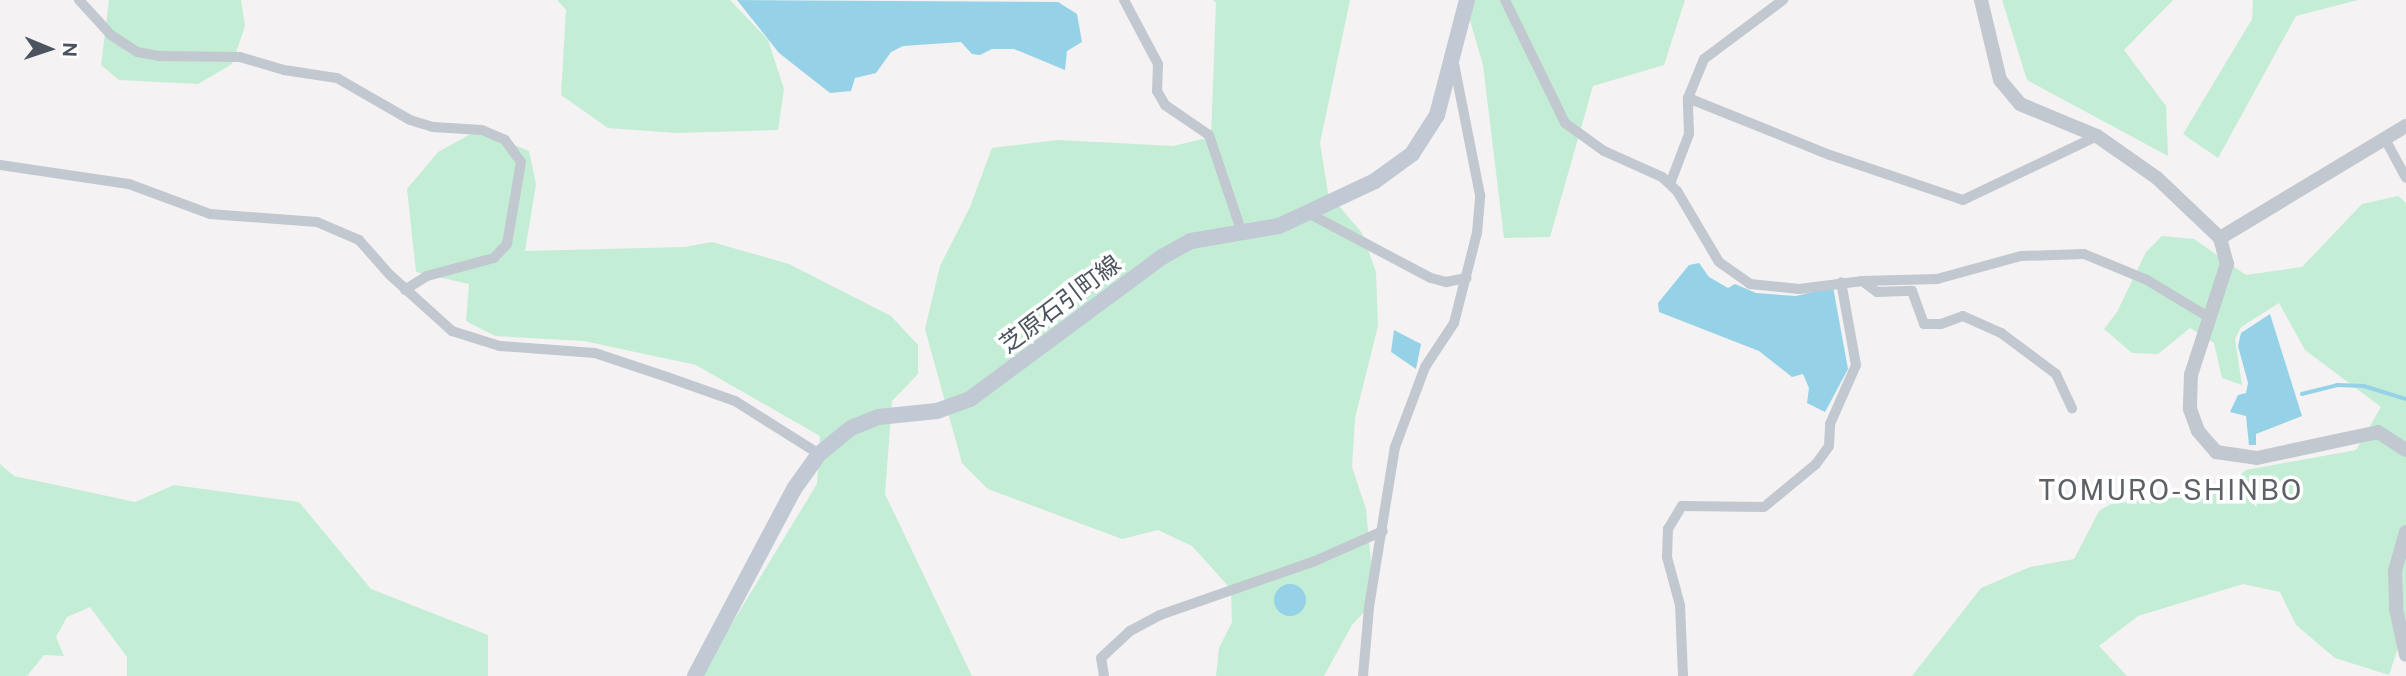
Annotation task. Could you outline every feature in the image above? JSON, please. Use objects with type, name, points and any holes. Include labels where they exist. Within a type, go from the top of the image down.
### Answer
[{"type":"main road","name":"芝原石引町線","points":[[695,676],[794,489],[819,454],[851,428],[878,417],[936,411],[970,399],[1162,257],[1191,241],[1241,230],[1279,226],[1375,181],[1412,154],[1437,115],[1466,0]]},
{"type":"street","points":[[79,0],[111,35],[137,51],[159,56],[240,57],[284,71],[337,78],[410,120],[433,127],[482,130],[505,140],[521,162],[507,244],[494,258],[427,276],[405,290]]},
{"type":"street","points":[[1124,0],[1158,64],[1157,91],[1165,105],[1209,135],[1241,230]]},
{"type":"street","points":[[1505,0],[1565,123],[1579,137],[1646,166],[1670,184],[1719,261],[1735,276],[1764,288],[1799,289],[1841,282],[1937,279],[2021,256],[2084,254],[2147,280],[2210,318]]},
{"type":"street","points":[[1670,184],[1689,134],[1688,98],[1704,59],[1783,0]]},
{"type":"street","points":[[1981,0],[2000,80],[2020,104],[2097,136],[2157,178],[2220,238],[2227,264],[2192,375],[2190,409],[2198,431],[2216,452],[2257,458],[2378,432],[2406,450]]},
{"type":"street","points":[[1363,676],[1369,607],[1383,531],[1388,482],[1410,402],[1425,367],[1454,323],[1467,278],[1480,195],[1453,59]]},
{"type":"street","points":[[1688,98],[1830,155],[1963,201],[2097,136]]},
{"type":"street","points":[[2220,238],[2406,126]]},
{"type":"street","points":[[2385,139],[2406,178]]},
{"type":"street","points":[[0,165],[129,184],[210,214],[317,222],[359,240],[405,290],[452,331],[500,346],[595,354],[667,377],[735,401],[819,454]]},
{"type":"street","points":[[1308,213],[1431,278],[1446,282],[1467,278]]},
{"type":"street","points":[[1862,281],[1877,292],[1912,291],[1924,324],[1941,324],[1963,316],[2001,333],[2056,374],[2072,408]]},
{"type":"street","points":[[1683,676],[1680,605],[1667,556],[1668,529],[1682,506],[1764,507],[1816,464],[1829,446],[1830,424],[1856,365],[1841,282]]},
{"type":"street","points":[[1104,676],[1101,658],[1130,631],[1150,620],[1197,599],[1315,561],[1383,531]]},
{"type":"street","points":[[2406,532],[2395,571],[2396,609],[2406,655]]},
{"type":"green space","points":[[109,0],[241,0],[245,26],[232,64],[198,84],[119,80],[101,65]]},
{"type":"green space","points":[[557,0],[730,0],[768,40],[784,89],[778,130],[676,133],[608,128],[561,95],[566,10]]},
{"type":"green space","points":[[1213,0],[1350,0],[1320,143],[1328,193],[1362,233],[1376,272],[1378,326],[1355,418],[1352,467],[1366,509],[1371,561],[1369,607],[1352,625],[1324,676],[1216,676],[1219,648],[1232,622],[1231,589],[1192,546],[1158,530],[1122,539],[988,489],[962,463],[925,329],[940,266],[970,207],[992,148],[1058,140],[1173,146],[1211,137],[1216,3]]},
{"type":"green space","points":[[1464,0],[1685,0],[1664,65],[1593,86],[1550,237],[1504,238],[1483,65]]},
{"type":"green space","points":[[2002,0],[2173,0],[2124,50],[2166,106],[2168,156],[2027,80]]},
{"type":"green space","points":[[2253,0],[2358,0],[2296,16],[2218,158],[2183,134],[2252,19]]},
{"type":"green space","points":[[478,130],[529,151],[536,184],[525,251],[685,247],[712,242],[789,264],[891,316],[918,345],[918,374],[892,401],[885,494],[972,676],[700,676],[817,484],[820,436],[696,365],[584,341],[495,336],[466,321],[469,284],[416,272],[407,189],[438,152]]},
{"type":"green space","points":[[2398,196],[2406,203],[2406,624],[2389,675],[2335,658],[2296,625],[2280,592],[2243,584],[2138,616],[2099,646],[2127,676],[1912,676],[1981,588],[2030,567],[2074,559],[2099,511],[2111,504],[2220,492],[2246,470],[2356,450],[2381,407],[2305,350],[2279,303],[2241,327],[2235,339],[2242,385],[2222,378],[2214,343],[2190,328],[2158,354],[2132,353],[2104,329],[2117,312],[2146,252],[2162,236],[2194,239],[2246,275],[2302,267],[2362,204]]},
{"type":"green space","points":[[0,464],[14,476],[135,502],[174,485],[299,502],[371,589],[488,635],[488,676],[127,676],[127,657],[90,607],[67,617],[56,637],[64,656],[44,655],[27,676],[0,676]]},
{"type":"water","points":[[737,0],[1058,2],[1077,14],[1082,42],[1067,51],[1065,70],[1014,49],[992,49],[980,55],[972,54],[961,42],[903,46],[891,52],[876,73],[855,78],[851,91],[830,93],[779,53]]},
{"type":"water","points":[[1699,263],[1709,277],[1728,288],[1735,284],[1756,293],[1796,296],[1833,287],[1848,369],[1825,412],[1807,403],[1809,388],[1803,374],[1792,377],[1759,351],[1659,312],[1658,303],[1689,265]]},
{"type":"water","points":[[2270,314],[2302,416],[2256,434],[2256,445],[2249,445],[2246,416],[2230,412],[2238,395],[2246,393],[2248,383],[2238,346],[2241,333]]},
{"type":"water","points":[[1394,330],[1421,344],[1416,369],[1391,352]]},
{"type":"water","points":[[1290,584],[1301,589],[1306,600],[1301,611],[1290,616],[1279,611],[1274,600],[1279,589]]},
{"type":"waterway","points":[[2302,394],[2337,385],[2364,386],[2406,399]]},
{"type":"district","name":"TOMURO-SHINBO","points":[[2171,490]]}]
